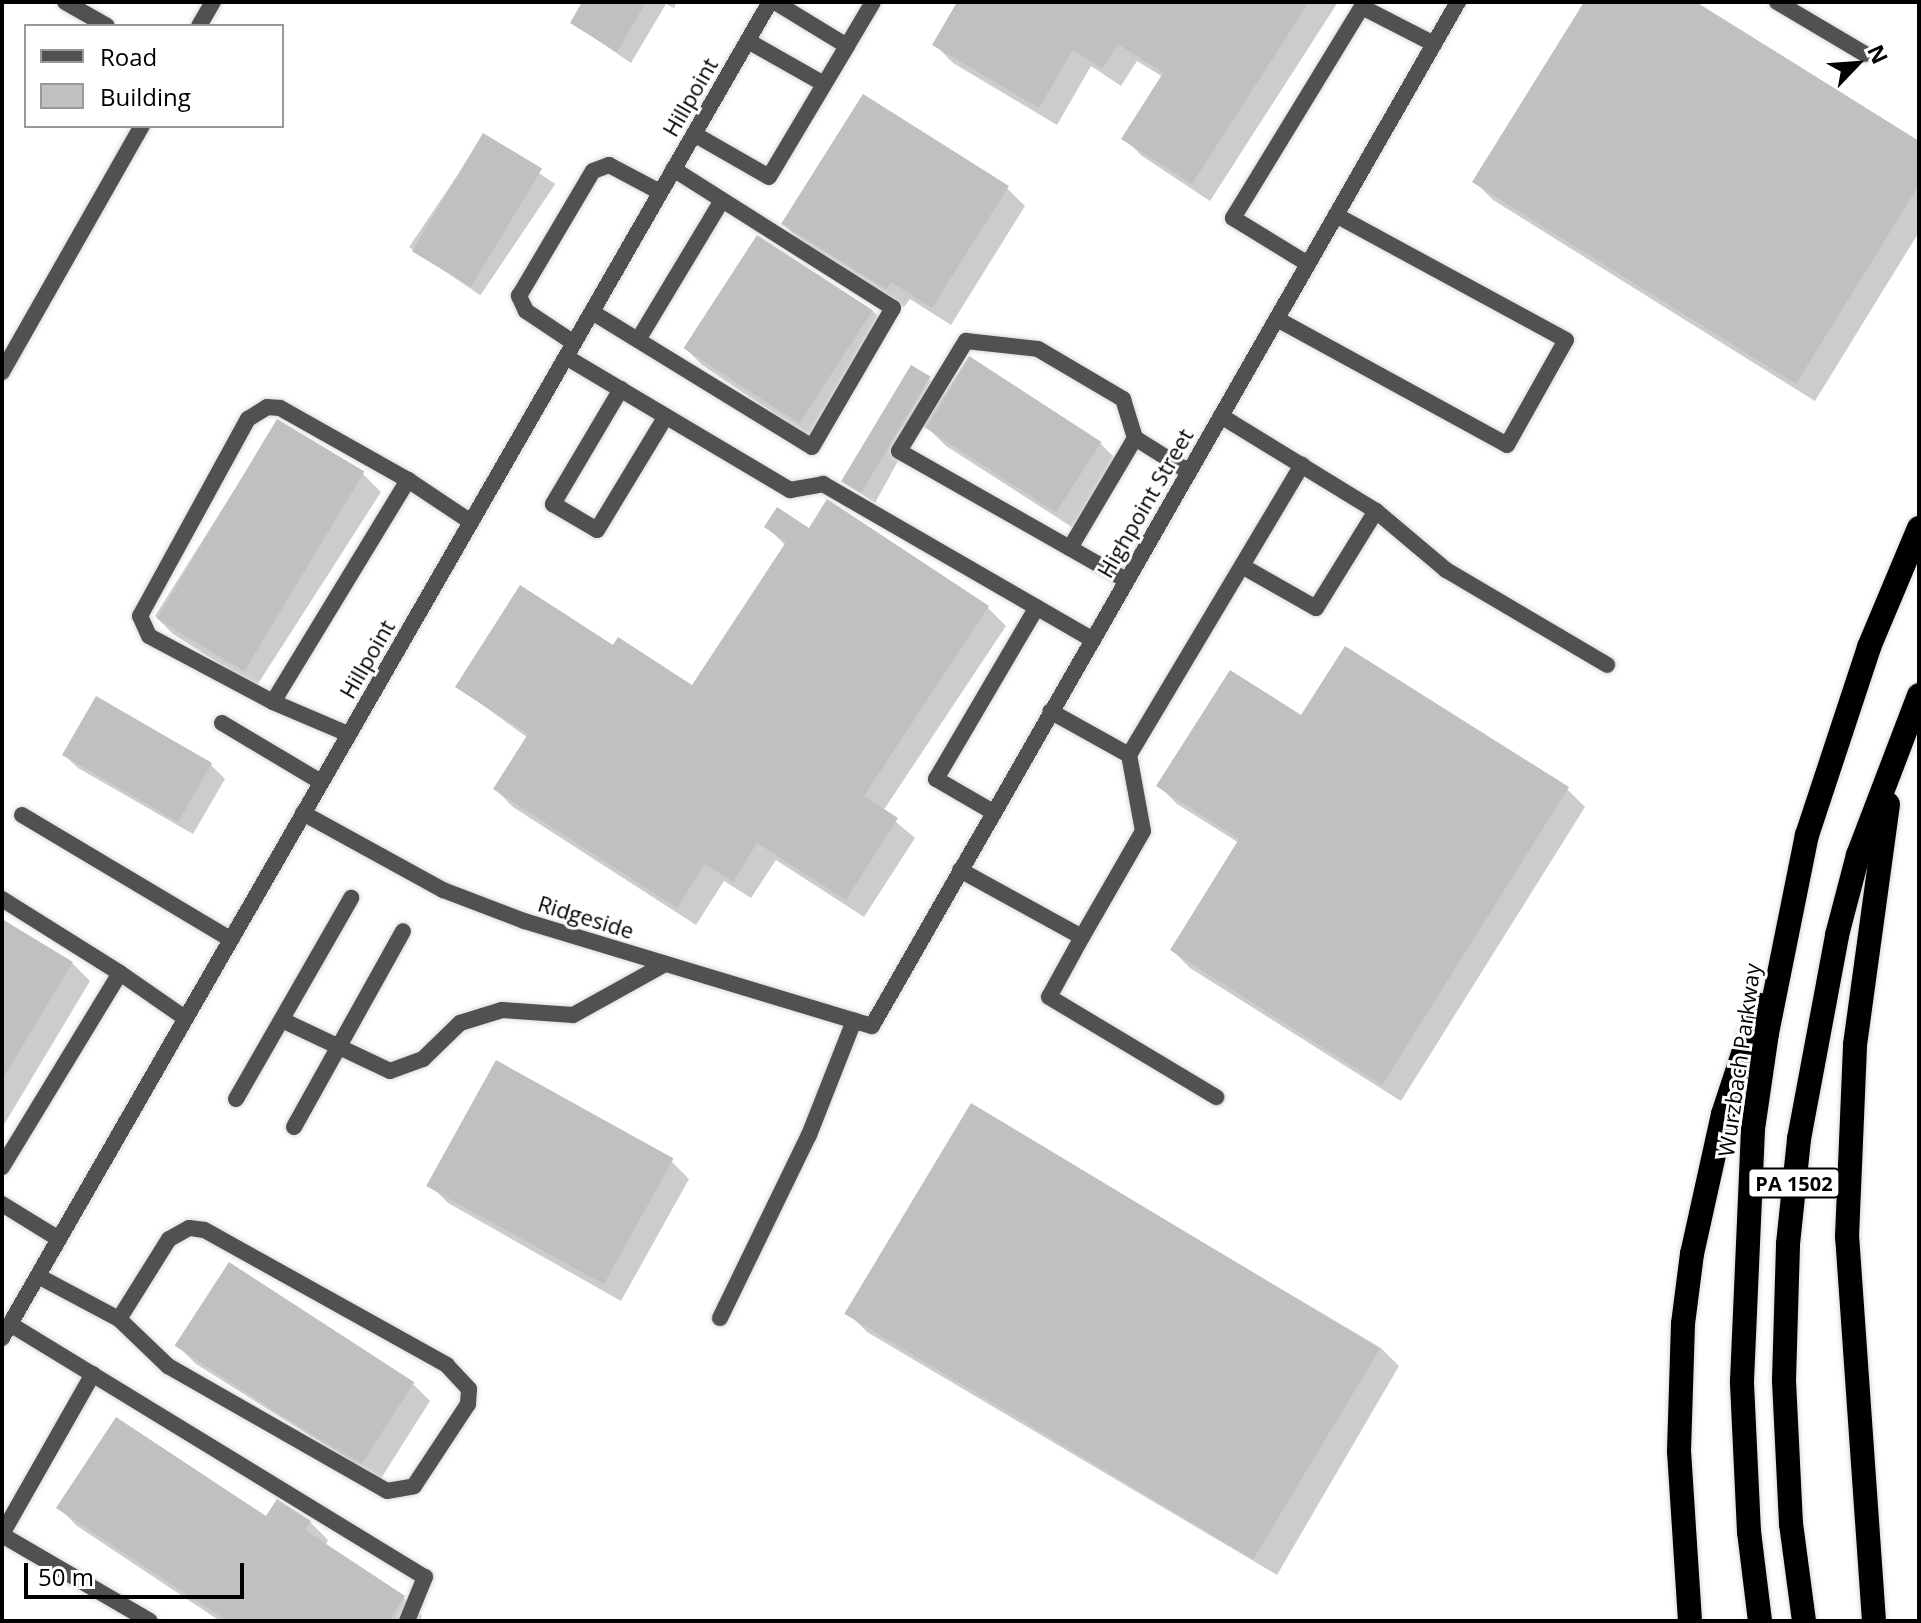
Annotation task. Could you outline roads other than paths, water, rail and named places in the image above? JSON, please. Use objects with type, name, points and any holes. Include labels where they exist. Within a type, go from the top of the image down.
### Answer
[{"type":"highway","name":"Wurzbach Parkway","points":[[1760,1621],[1749,1532],[1742,1396],[1745,1248],[1753,1129],[1785,927],[1807,835],[1869,647],[1919,528]]},
{"type":"highway","name":"PA 1502","points":[[1804,1621],[1791,1524],[1784,1380],[1797,1154],[1837,935],[1858,855],[1919,695]]},
{"type":"highway","points":[[1874,1621],[1847,1237],[1855,1045],[1895,758]]},
{"type":"highway","points":[[1690,1621],[1679,1451],[1683,1324],[1692,1254],[1723,1114],[1785,927]]},
{"type":"street","points":[[65,2],[104,24]]},
{"type":"street","points":[[200,24],[213,2]]},
{"type":"street","points":[[772,2],[847,46]]},
{"type":"street","name":"Hillpoint","points":[[6,1331],[772,2]]},
{"type":"street","points":[[694,134],[769,177],[873,2]]},
{"type":"street","name":"Highpoint Street","points":[[872,1026],[1458,2]]},
{"type":"street","points":[[1777,2],[1865,54]]},
{"type":"street","points":[[1308,264],[1233,218],[1362,7],[1434,44]]},
{"type":"street","points":[[748,41],[824,84]]},
{"type":"street","points":[[2,372],[141,128]]},
{"type":"street","points":[[660,192],[609,165],[593,171],[519,296],[526,311],[621,389],[790,490],[823,484],[1092,639]]},
{"type":"street","points":[[592,312],[812,447],[893,308],[673,169]]},
{"type":"street","points":[[638,340],[722,200]]},
{"type":"street","points":[[1277,319],[1507,445],[1566,340],[1336,215]]},
{"type":"street","points":[[1126,580],[899,451],[966,341],[1038,349],[1050,356],[1123,399],[1135,438],[1189,472]]},
{"type":"street","points":[[621,389],[553,504],[597,530],[666,416]]},
{"type":"street","points":[[348,734],[273,702],[149,636],[140,616],[248,419],[267,407],[280,408],[408,480],[471,522]]},
{"type":"street","points":[[1221,416],[1376,511],[1446,570],[1607,665]]},
{"type":"street","points":[[1070,548],[1135,438]]},
{"type":"street","points":[[1216,1097],[1049,997],[1143,831],[1129,755],[1302,465]]},
{"type":"street","points":[[273,702],[408,480]]},
{"type":"street","points":[[1242,566],[1316,608],[1376,511]]},
{"type":"street","points":[[993,812],[936,779],[1037,607]]},
{"type":"street","points":[[1050,711],[1129,755]]},
{"type":"street","points":[[222,723],[321,782]]},
{"type":"street","name":"Ridgeside","points":[[303,813],[443,890],[524,921],[872,1026]]},
{"type":"street","points":[[22,815],[230,939]]},
{"type":"street","points":[[960,870],[1082,937]]},
{"type":"street","points":[[236,1099],[351,898]]},
{"type":"street","points":[[2,899],[185,1018]]},
{"type":"street","points":[[294,1127],[403,931]]},
{"type":"street","points":[[282,1020],[336,1050],[390,1071],[423,1059],[460,1023],[502,1010],[573,1015],[665,964]]},
{"type":"street","points":[[2,1167],[120,973]]},
{"type":"street","points":[[720,1318],[809,1135],[854,1021]]},
{"type":"street","points":[[2,1204],[59,1239]]},
{"type":"street","points":[[38,1276],[119,1319],[168,1366],[387,1491],[414,1486],[468,1404],[469,1389],[463,1377],[447,1365],[204,1230],[189,1228],[169,1239],[119,1319]]},
{"type":"street","points":[[6,1331],[93,1374],[425,1577],[407,1621]]},
{"type":"street","points":[[93,1374],[2,1534],[150,1621]]}]
